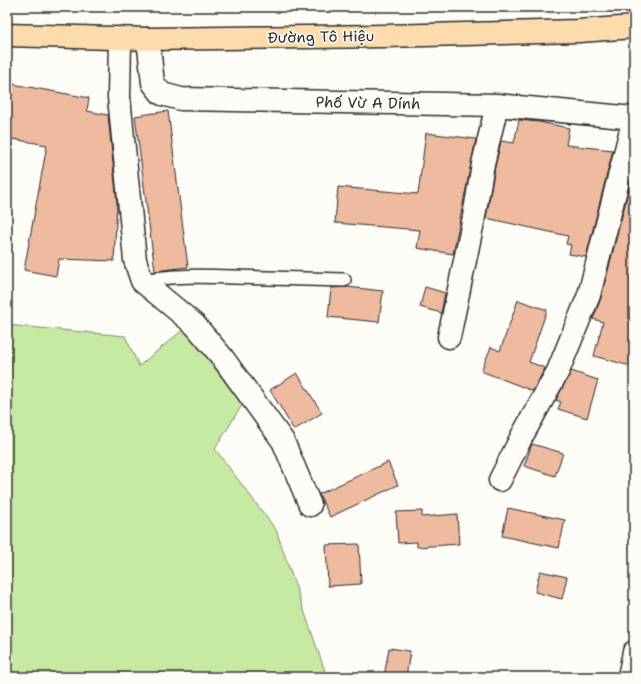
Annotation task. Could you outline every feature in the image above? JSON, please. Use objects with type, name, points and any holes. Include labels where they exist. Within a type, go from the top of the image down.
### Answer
[{"type":"highway","name":"Đường Tô Hiệu","points":[[7,35],[148,39],[401,36],[579,31],[634,27]]},
{"type":"street","points":[[120,38],[121,113],[135,260],[142,281],[195,325],[222,357],[283,440],[310,506]]},
{"type":"street","name":"Phố Vừ A Dính","points":[[148,39],[153,83],[162,94],[181,99],[498,105],[634,118]]},
{"type":"street","points":[[449,337],[473,222],[483,164],[498,105]]},
{"type":"street","points":[[500,480],[522,436],[558,371],[589,295],[634,118]]},
{"type":"street","points":[[629,677],[634,652]]},
{"type":"lane","points":[[142,281],[158,278],[194,277],[344,280]]},
{"type":"green space","points":[[7,325],[125,336],[139,366],[185,328],[242,405],[215,449],[276,530],[327,677],[7,677]]},
{"type":"building","points":[[7,83],[89,98],[87,111],[108,115],[117,203],[114,261],[59,259],[56,276],[24,270],[47,145],[7,138]]},
{"type":"building","points":[[168,111],[188,267],[155,271],[135,116]]},
{"type":"building","points":[[519,120],[569,128],[566,145],[613,150],[586,257],[569,254],[571,245],[566,244],[568,236],[486,218],[501,141],[514,143]]},
{"type":"building","points":[[426,133],[476,139],[453,254],[417,248],[420,230],[335,223],[338,187],[418,194]]},
{"type":"building","points":[[634,169],[634,367],[594,356],[603,322],[593,319],[601,298]]},
{"type":"building","points":[[347,287],[383,291],[379,322],[328,317],[331,288]]},
{"type":"building","points":[[425,287],[445,293],[441,313],[420,307]]},
{"type":"building","points":[[518,300],[547,310],[529,362],[545,368],[533,391],[481,371],[491,347],[500,351]]},
{"type":"building","points":[[571,371],[598,380],[587,418],[558,409],[561,402],[556,400]]},
{"type":"building","points":[[297,373],[322,413],[294,430],[270,390]]},
{"type":"building","points":[[532,444],[563,453],[555,476],[524,466]]},
{"type":"building","points":[[388,462],[398,485],[330,517],[319,494]]},
{"type":"building","points":[[508,508],[565,520],[559,548],[502,536]]},
{"type":"building","points":[[422,511],[422,517],[457,514],[459,544],[417,547],[417,542],[398,543],[396,512]]},
{"type":"building","points":[[359,544],[361,584],[328,586],[326,545]]},
{"type":"building","points":[[540,571],[567,577],[562,599],[535,592]]},
{"type":"building","points":[[389,648],[410,651],[406,677],[384,677]]}]
